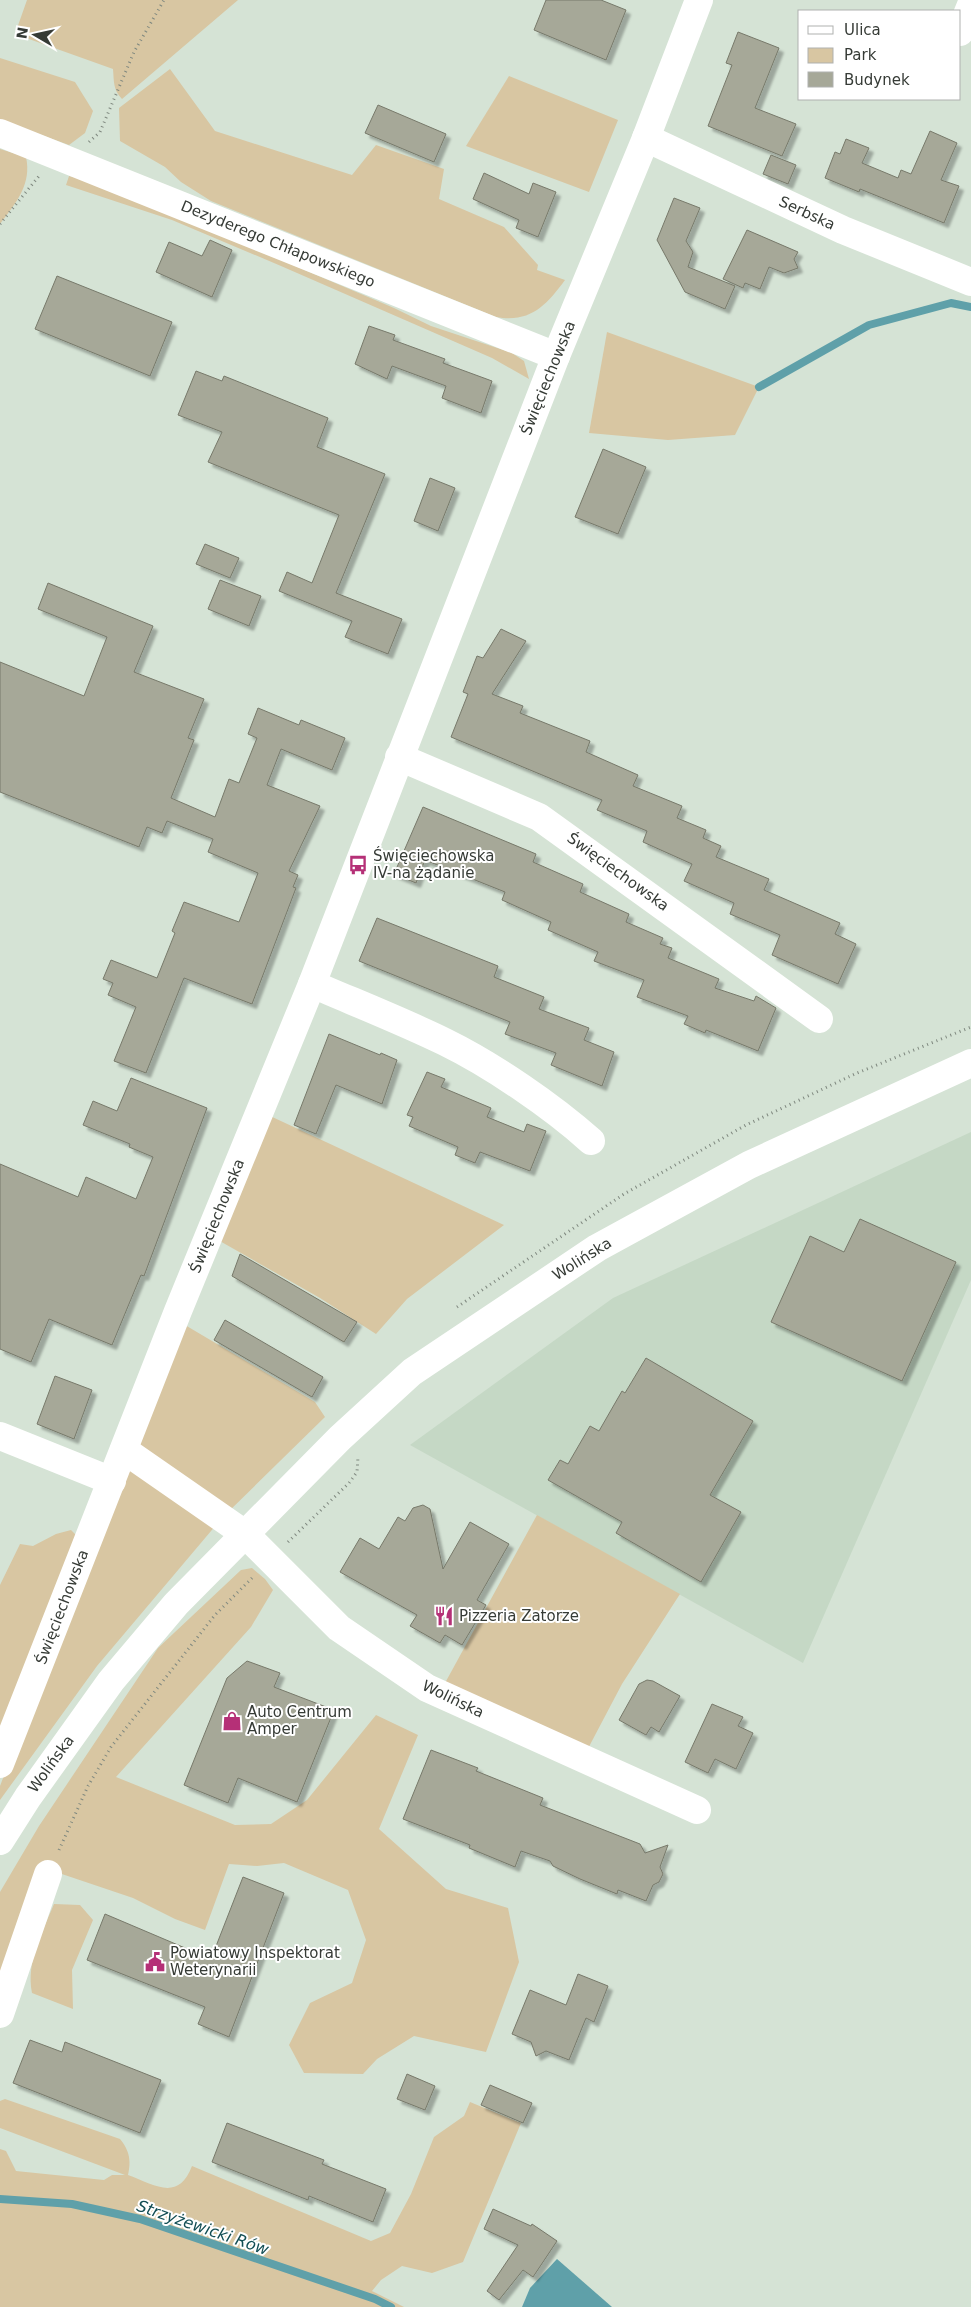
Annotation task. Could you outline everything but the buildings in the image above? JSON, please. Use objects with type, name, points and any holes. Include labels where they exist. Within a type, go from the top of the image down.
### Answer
[{"type":"street","name":"Święciechowska","points":[[0,1764],[178,1311],[312,984],[556,356],[646,138],[699,0]]},
{"type":"street","points":[[961,30],[971,5]]},
{"type":"street","name":"Dezyderego Chłapowskiego","points":[[0,133],[556,356]]},
{"type":"street","name":"Serbska","points":[[646,138],[843,230],[971,282]]},
{"type":"street","name":"Święciechowska","points":[[399,757],[517,806],[546,821],[819,1019]]},
{"type":"street","points":[[312,984],[446,1043],[509,1080],[568,1120],[591,1141]]},
{"type":"street","name":"Wolińska","points":[[0,1841],[28,1797],[112,1681],[176,1604],[340,1438],[412,1372],[596,1248],[749,1165],[971,1063]]},
{"type":"street","points":[[0,1436],[112,1481]]},
{"type":"street","points":[[124,1450],[245,1534]]},
{"type":"street","name":"Wolińska","points":[[245,1534],[339,1628],[427,1688],[697,1810]]},
{"type":"street","points":[[0,2014],[48,1874]]},
{"type":"path","points":[[0,224],[45,170],[100,132],[134,52],[164,0]]},
{"type":"path","points":[[48,1874],[88,1786],[111,1746],[215,1615],[348,1483]]},
{"type":"shaded area","points":[[971,1132],[971,1280],[803,1663],[410,1445],[613,1298]]},
{"type":"green space","points":[[27,0],[238,0],[122,99],[115,89],[113,69],[15,34]]},
{"type":"green space","points":[[0,58],[75,82],[93,111],[85,133],[69,145],[0,120]]},
{"type":"green space","points":[[170,69],[215,131],[352,175],[376,145],[444,169],[439,199],[504,227],[538,265],[537,270],[565,280],[544,305],[528,315],[508,318],[496,317],[211,201],[181,182],[165,167],[120,141],[119,108]]},
{"type":"green space","points":[[509,76],[618,120],[589,192],[466,146]]},
{"type":"green space","points":[[0,149],[26,157],[27,176],[21,193],[0,224]]},
{"type":"green space","points":[[69,176],[95,181],[394,308],[431,326],[512,353],[524,361],[529,379],[492,358],[172,220],[66,185]]},
{"type":"green space","points":[[607,332],[759,387],[735,435],[668,440],[589,433]]},
{"type":"green space","points":[[268,1115],[504,1225],[407,1299],[376,1334],[320,1298],[218,1240]]},
{"type":"green space","points":[[185,1325],[315,1402],[325,1417],[222,1518],[97,1666],[0,1800],[0,1786],[49,1658]]},
{"type":"green space","points":[[537,1515],[680,1594],[622,1684],[583,1758],[439,1694]]},
{"type":"green space","points":[[71,1530],[80,1539],[0,1741],[0,1585],[20,1544],[33,1546],[56,1534]]},
{"type":"green space","points":[[252,1568],[265,1579],[273,1590],[251,1627],[116,1777],[235,1825],[271,1824],[307,1800],[376,1715],[418,1735],[379,1829],[446,1889],[508,1908],[519,1962],[486,2052],[414,2036],[377,2059],[363,2074],[304,2073],[289,2045],[310,2003],[352,1983],[366,1940],[348,1890],[284,1863],[257,1866],[229,1864],[205,1930],[175,1919],[133,1898],[50,1870],[0,2010],[0,1892],[39,1826],[158,1648],[241,1570]]},
{"type":"green space","points":[[54,1904],[80,1905],[93,1920],[72,1970],[73,2009],[32,1993],[31,1970],[33,1958]]},
{"type":"green space","points":[[5,2099],[120,2139],[129,2156],[128,2175],[147,2183],[165,2188],[173,2187],[180,2184],[192,2166],[371,2241],[390,2233],[411,2194],[434,2137],[464,2116],[470,2102],[521,2123],[463,2262],[432,2273],[402,2266],[381,2280],[372,2291],[404,2307],[0,2307],[0,2149],[6,2151],[16,2171],[104,2180],[112,2175],[125,2175],[0,2128],[0,2101]]},
{"type":"water","points":[[557,2259],[612,2307],[522,2307],[530,2288]]},
{"type":"waterway","points":[[759,387],[869,325],[951,303],[971,307]]},
{"type":"waterway","name":"Strzyżewicki Rów","points":[[0,2199],[72,2204],[140,2219],[375,2299],[391,2307]]},
{"type":"place","name":"Święciechowska IV-na żądanie","points":[[358,865]]},
{"type":"place","name":"Pizzeria Zatorze","points":[[444,1616]]},
{"type":"place","name":"Auto Centrum Amper","points":[[232,1721]]},
{"type":"place","name":"Powiatowy Inspektorat Weterynarii","points":[[155,1962]]}]
